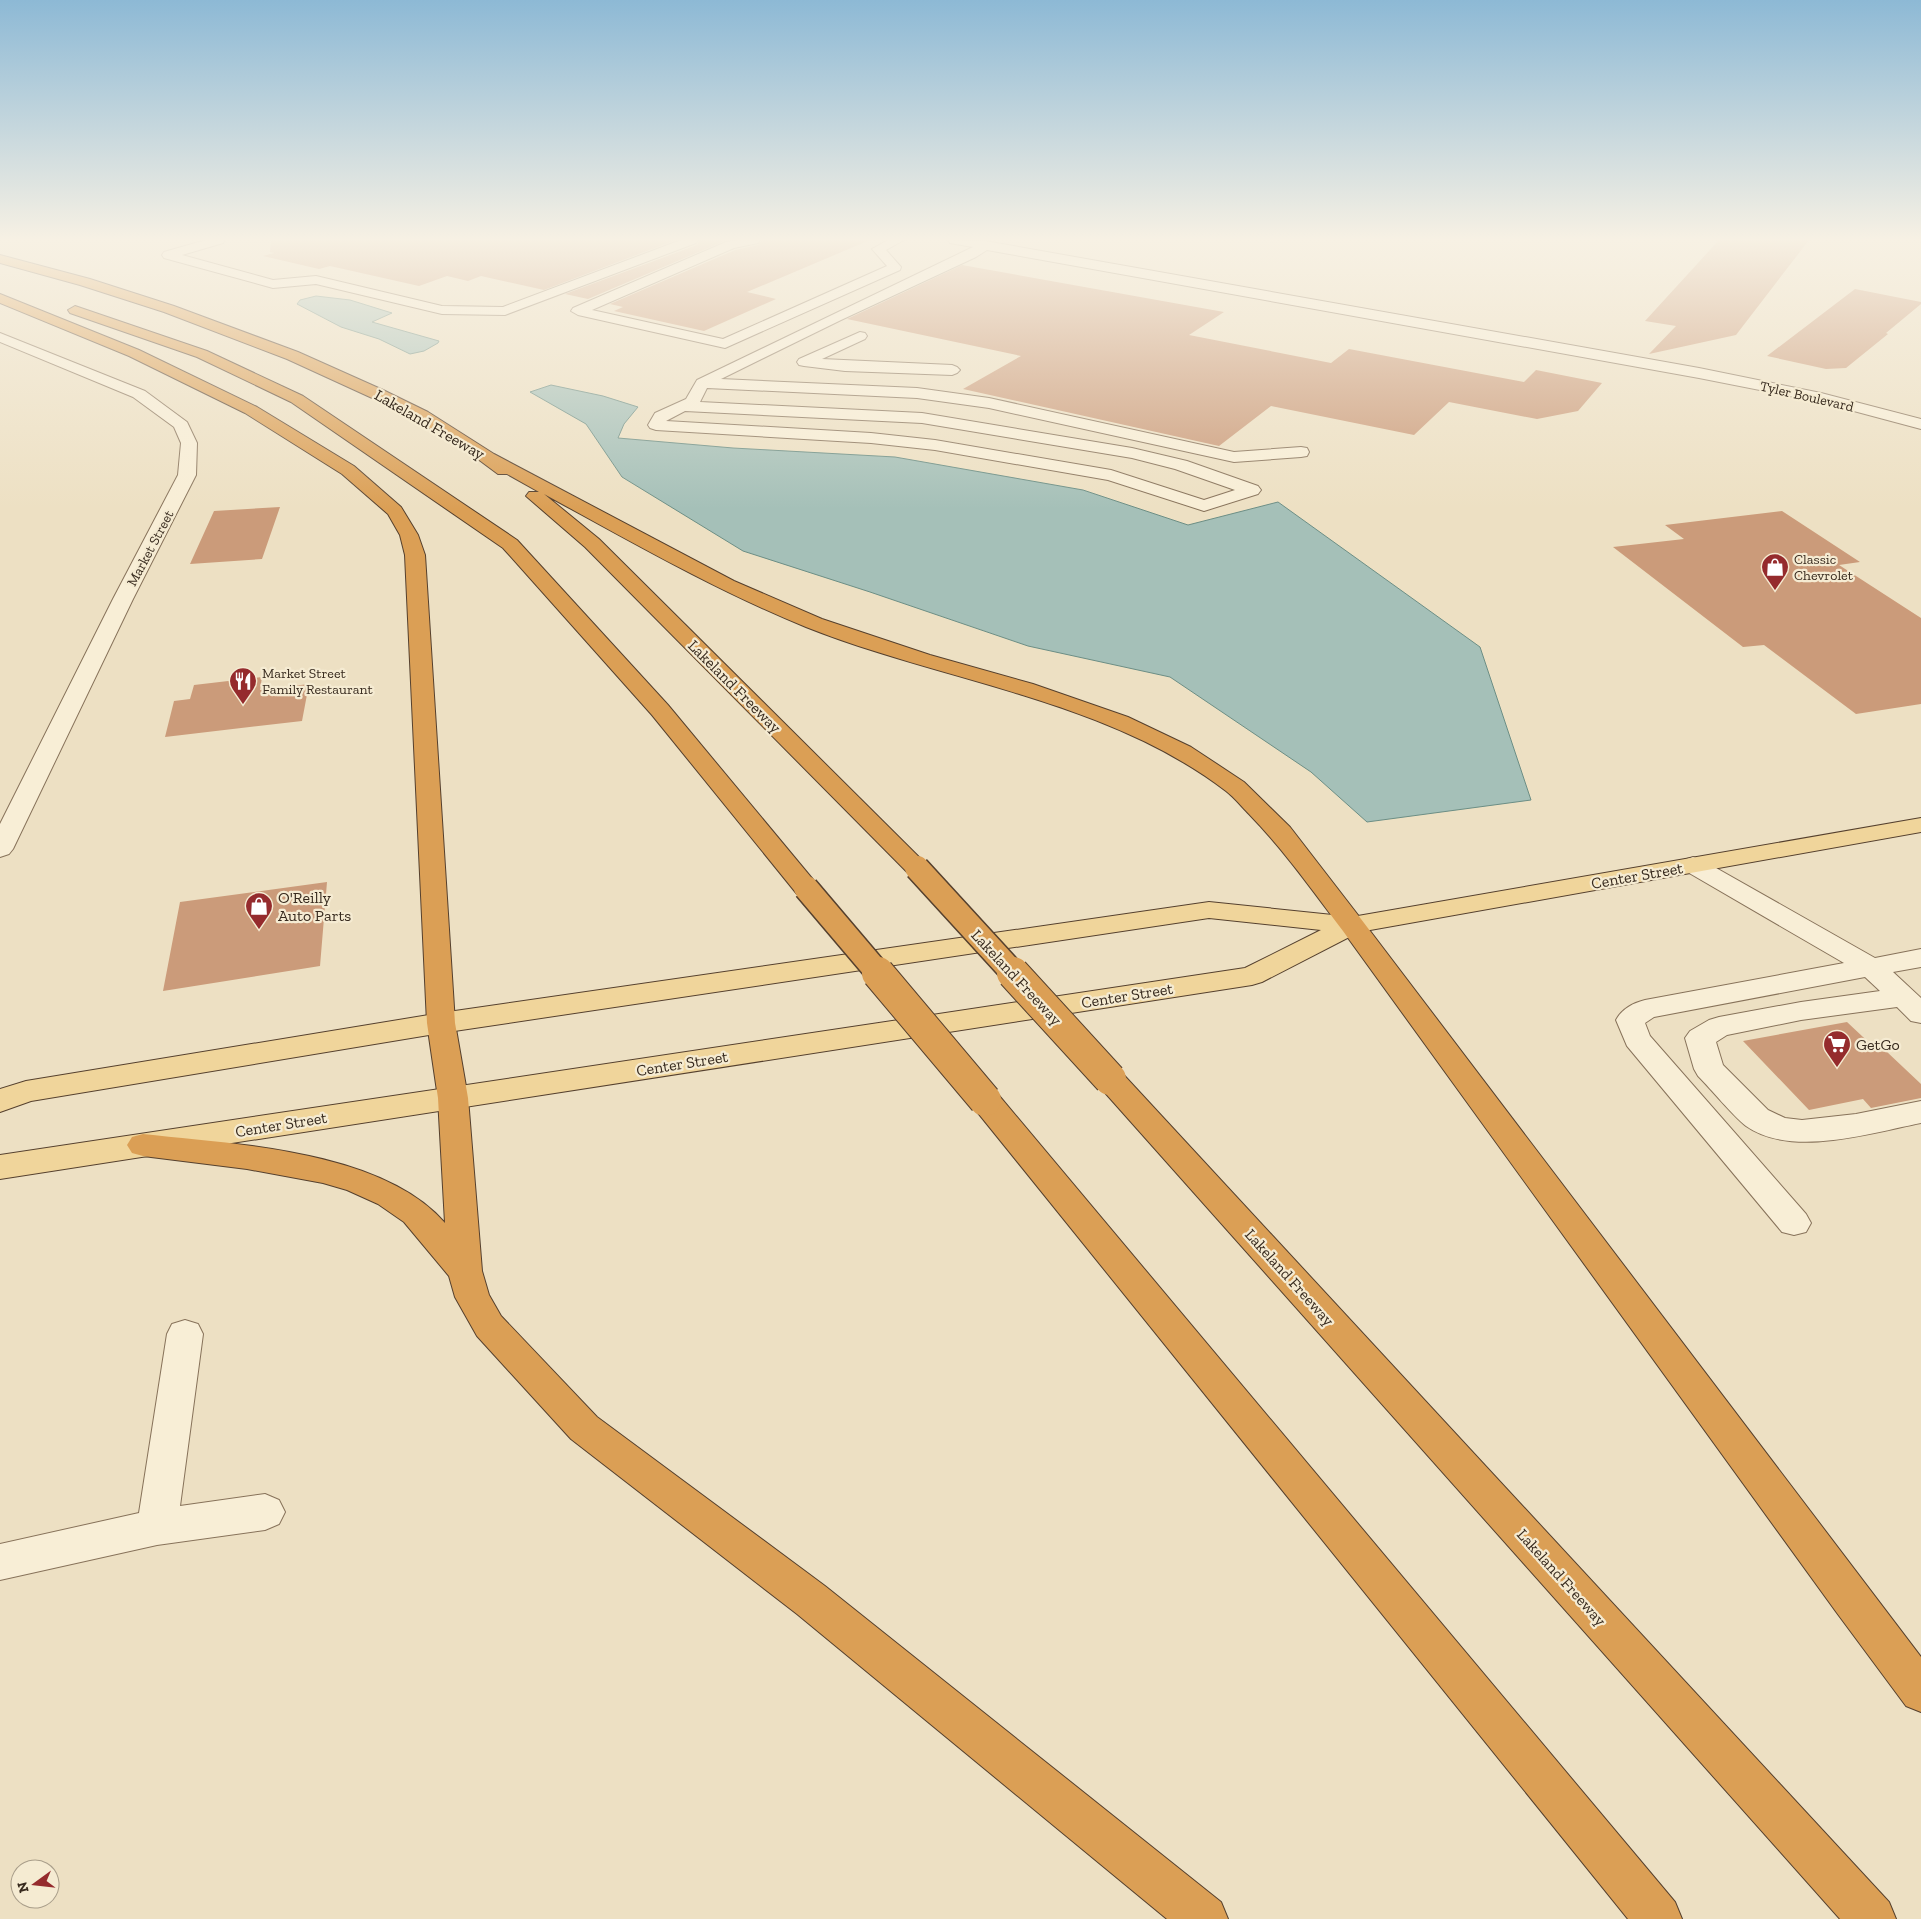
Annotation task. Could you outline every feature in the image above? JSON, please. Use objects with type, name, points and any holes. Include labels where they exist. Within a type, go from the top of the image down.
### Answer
[{"type":"highway","points":[[77,330],[134,353],[251,410],[348,470],[395,511],[409,535],[415,555],[441,1023],[453,1098],[465,1271],[472,1297],[489,1326],[584,1428],[811,1600],[1204,1919]]},
{"type":"highway","points":[[129,330],[202,354],[297,399],[510,544],[660,710],[806,888],[985,1100],[1658,1919]]},
{"type":"highway","name":"Lakeland Freeway","points":[[224,330],[281,350],[371,390],[429,420],[489,458],[592,543],[917,868],[1110,1078],[1872,1919]]},
{"type":"highway","points":[[489,458],[727,585],[815,623],[923,659],[1025,689],[1120,722],[1183,752],[1236,787],[1281,832],[1352,925],[1921,1691]]},
{"type":"highway","points":[[143,1145],[266,1160],[313,1169],[363,1184],[387,1195],[416,1214],[465,1271]]},
{"type":"main road","name":"Center Street","points":[[0,1101],[26,1091],[441,1023],[1209,910],[1352,925],[1921,825]]},
{"type":"main road","name":"Center Street","points":[[0,1166],[1252,976],[1352,925]]},
{"type":"street","points":[[661,330],[725,344],[757,330]]},
{"type":"street","points":[[683,406],[922,418],[1132,454],[1181,465],[1252,490],[1204,506],[1111,475],[936,445],[872,438],[656,424],[661,416],[683,406],[692,402],[702,383],[813,330]]},
{"type":"street","name":"Tyler Boulevard","points":[[1455,330],[1699,373],[1821,398],[1921,424]]},
{"type":"street","points":[[794,361],[860,336]]},
{"type":"street","name":"Market Street","points":[[0,337],[139,394],[181,425],[189,443],[187,475],[123,599],[0,849]]},
{"type":"street","points":[[898,368],[925,355]]},
{"type":"street","points":[[755,357],[898,368],[952,370]]},
{"type":"street","points":[[702,383],[917,393],[989,403],[1064,418],[1234,457],[1301,452]]},
{"type":"street","points":[[1693,865],[1871,967],[1912,1005]]},
{"type":"street","points":[[1794,1223],[1638,1039],[1630,1020],[1645,1009],[1921,958]]},
{"type":"street","points":[[1912,1005],[1801,1011],[1719,1027],[1700,1038],[1709,1069],[1757,1118],[1780,1130],[1802,1131],[1856,1125],[1921,1112]]},
{"type":"street","points":[[157,1527],[185,1334]]},
{"type":"street","points":[[0,1562],[157,1527],[264,1512]]},
{"type":"water","points":[[349,330],[399,330],[439,341],[424,351],[410,354],[379,339]]},
{"type":"water","points":[[551,385],[603,396],[638,407],[624,424],[618,438],[733,448],[895,457],[1083,490],[1188,525],[1278,502],[1480,647],[1531,800],[1367,822],[1311,772],[1170,677],[1028,646],[743,551],[622,477],[586,424],[530,392]]},
{"type":"building","points":[[897,330],[1197,330],[1189,335],[1331,363],[1349,349],[1524,382],[1536,370],[1602,383],[1578,411],[1537,419],[1449,402],[1414,435],[1271,406],[1219,446],[963,389],[1021,356]]},
{"type":"building","points":[[1673,330],[1740,330],[1736,335],[1649,354]]},
{"type":"building","points":[[1802,330],[1890,330],[1886,333],[1888,334],[1846,368],[1826,369],[1767,356]]},
{"type":"building","points":[[280,507],[262,559],[190,564],[214,511]]},
{"type":"building","name":"Classic Chevrolet","points":[[1782,511],[1860,562],[1839,565],[1921,618],[1921,704],[1856,714],[1764,645],[1743,647],[1613,547],[1684,539],[1665,525]]},
{"type":"building","points":[[262,677],[260,690],[309,684],[302,721],[165,737],[174,701],[190,699],[194,685]]},
{"type":"building","points":[[327,882],[320,966],[163,991],[180,902]]},
{"type":"building","name":"GetGo","points":[[1847,1022],[1879,1052],[1886,1051],[1921,1084],[1921,1098],[1871,1108],[1863,1099],[1809,1110],[1743,1041]]},
{"type":"place","name":"Classic Chevrolet","points":[[1775,591]]},
{"type":"place","name":"Market Street Family Restaurant","points":[[243,705]]},
{"type":"place","name":"O'Reilly Auto Parts","points":[[259,930]]},
{"type":"place","name":"GetGo","points":[[1837,1068]]}]
